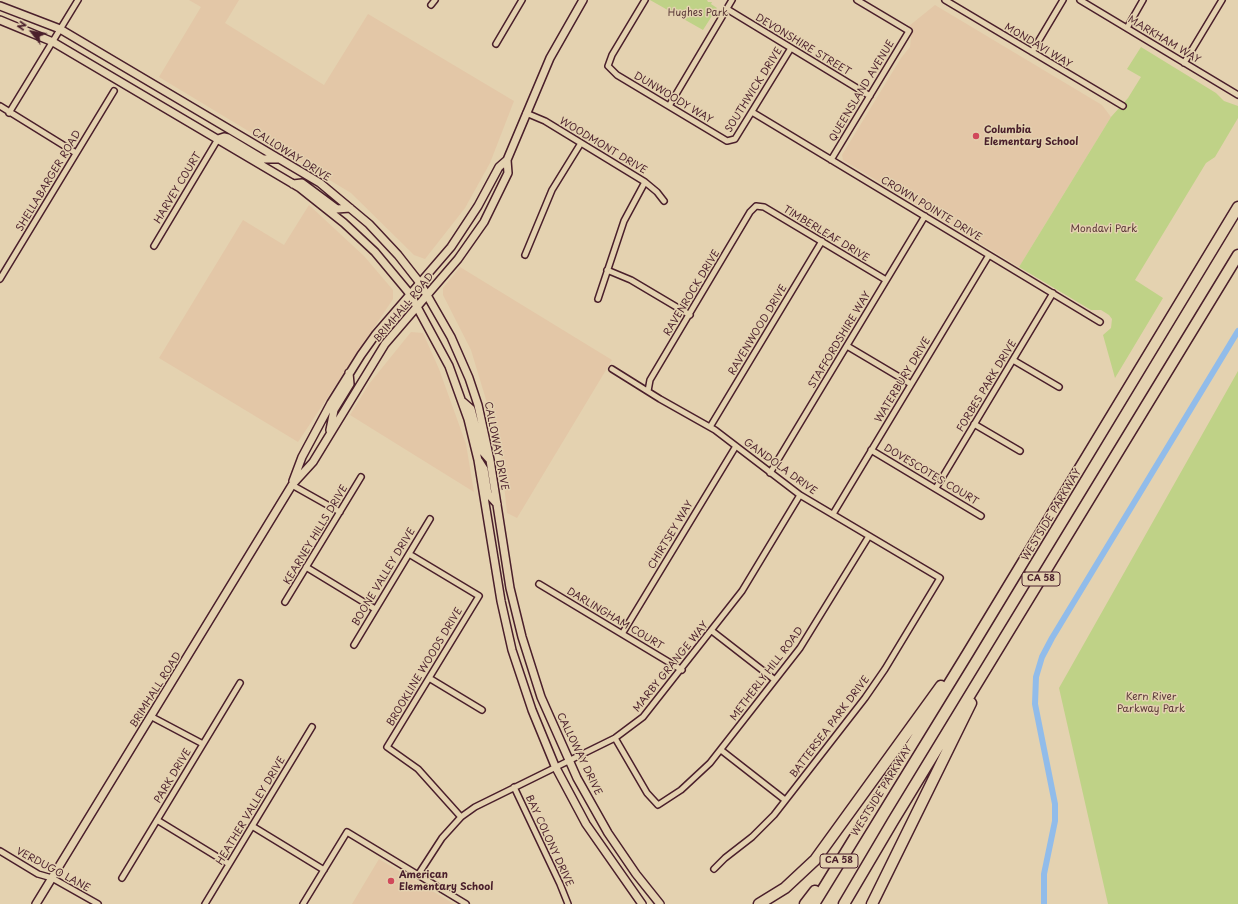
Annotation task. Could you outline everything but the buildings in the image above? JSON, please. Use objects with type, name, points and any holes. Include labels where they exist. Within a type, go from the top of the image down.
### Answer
[{"type":"highway","name":"WESTSIDE PARKWAY","points":[[814,904],[865,818],[968,654],[1238,207]]},
{"type":"highway","name":"CA 58","points":[[844,904],[1238,255]]},
{"type":"highway","points":[[759,904],[785,888],[815,860],[941,686],[968,654]]},
{"type":"highway","points":[[872,904],[954,742],[992,660]]},
{"type":"highway","points":[[805,904],[865,818]]},
{"type":"highway","points":[[850,904],[893,821]]},
{"type":"main road","name":"BRIMHALL ROAD","points":[[292,485],[302,457],[349,373],[376,334],[460,234],[478,206],[499,167],[506,160],[550,58],[584,0]]},
{"type":"main road","name":"CALLOWAY DRIVE","points":[[0,6],[60,30],[320,183],[384,239],[420,283],[450,333],[469,378],[482,423],[490,460],[510,588],[522,637],[541,697],[569,760],[608,833],[625,859],[660,904]]},
{"type":"main road","name":"CALLOWAY DRIVE","points":[[0,20],[53,42],[292,184],[344,223],[375,252],[410,294],[442,352],[463,402],[478,460],[495,570],[508,632],[532,710],[555,766],[586,824],[642,904]]},
{"type":"main road","points":[[218,139],[224,137],[228,138],[263,159],[280,160]]},
{"type":"main road","name":"BRIMHALL ROAD","points":[[36,904],[152,717],[292,485],[313,462],[385,344],[458,259],[484,222],[508,173],[506,160]]},
{"type":"main road","points":[[292,184],[302,183],[337,209],[350,208]]},
{"type":"main road","points":[[328,436],[334,410],[350,384],[349,373]]},
{"type":"main road","points":[[463,402],[471,409],[482,451],[490,460]]},
{"type":"main road","points":[[478,460],[484,469],[490,497],[497,504]]},
{"type":"street","points":[[9,113],[78,0]]},
{"type":"street","points":[[496,44],[522,0]]},
{"type":"street","name":"DUNWOODY WAY","points":[[645,0],[612,55],[608,66],[617,75],[722,139],[731,141]]},
{"type":"street","points":[[669,106],[732,0]]},
{"type":"street","name":"QUEENSLAND AVENUE","points":[[832,160],[909,31],[857,0]]},
{"type":"street","name":"MONDAVI WAY","points":[[945,0],[1123,106]]},
{"type":"street","points":[[1032,52],[1063,0]]},
{"type":"street","name":"MARKHAM WAY","points":[[1080,0],[1238,95]]},
{"type":"street","points":[[1127,28],[1143,0]]},
{"type":"street","points":[[1184,63],[1222,0]]},
{"type":"street","name":"DEVONSHIRE STREET","points":[[727,9],[870,96]]},
{"type":"street","name":"SOUTHWICK DRIVE","points":[[731,141],[735,139],[791,48]]},
{"type":"street","name":"SHELLABARGER ROAD","points":[[0,279],[114,91]]},
{"type":"street","points":[[0,106],[9,113],[76,153]]},
{"type":"street","name":"CROWN POINTE DRIVE","points":[[752,112],[1100,322]]},
{"type":"street","name":"WOODMONT DRIVE","points":[[526,113],[545,122],[645,182],[657,192],[664,201]]},
{"type":"street","name":"HARVEY COURT","points":[[154,246],[218,139]]},
{"type":"street","points":[[524,255],[552,190],[581,143]]},
{"type":"street","points":[[598,299],[626,215],[645,182]]},
{"type":"street","name":"TIMBERLEAF DRIVE","points":[[756,206],[764,207],[886,280]]},
{"type":"street","name":"RAVENROCK DRIVE","points":[[648,391],[650,380],[750,212],[756,206]]},
{"type":"street","name":"STAFFORDSHIRE WAY","points":[[770,473],[925,216]]},
{"type":"street","name":"RAVENWOOD DRIVE","points":[[710,427],[822,241]]},
{"type":"street","name":"WATERBURY DRIVE","points":[[833,514],[989,255]]},
{"type":"street","points":[[607,270],[631,280],[690,315]]},
{"type":"street","name":"FORBES PARK DRIVE","points":[[936,488],[1053,293]]},
{"type":"street","points":[[846,346],[911,384]]},
{"type":"street","points":[[1013,360],[1059,387]]},
{"type":"street","name":"GANDOLA DRIVE","points":[[612,369],[660,399],[710,427],[800,495],[940,578]]},
{"type":"street","points":[[974,424],[1020,452]]},
{"type":"street","name":"CHIRTSEY WAY","points":[[622,634],[736,446]]},
{"type":"street","name":"DOVESCOTES COURT","points":[[871,450],[981,516]]},
{"type":"street","name":"KEARNEY HILLS DRIVE","points":[[285,602],[362,477]]},
{"type":"street","points":[[292,485],[340,512]]},
{"type":"street","name":"MARBY GRANGE WAY","points":[[418,875],[442,838],[461,817],[475,807],[555,766],[615,738],[643,717],[682,670],[742,591],[800,495]]},
{"type":"street","name":"BOONE VALLEY DRIVE","points":[[354,644],[430,519]]},
{"type":"street","name":"METHERLY HILL ROAD","points":[[615,738],[647,793],[658,806],[691,782],[721,750],[815,627],[869,536]]},
{"type":"street","name":"BROOKLINE WOODS DRIVE","points":[[409,554],[479,596],[387,747],[418,769],[461,817]]},
{"type":"street","points":[[306,567],[375,609]]},
{"type":"street","name":"BATTERSEA PARK DRIVE","points":[[714,869],[725,858],[752,837],[786,800],[875,684],[940,578]]},
{"type":"street","name":"DARLINGHAM COURT","points":[[539,584],[682,670]]},
{"type":"street","points":[[712,631],[775,680]]},
{"type":"street","points":[[429,678],[482,710]]},
{"type":"street","name":"PARK DRIVE","points":[[122,878],[240,683]]},
{"type":"street","points":[[152,717],[203,744]]},
{"type":"street","name":"HEATHER VALLEY DRIVE","points":[[205,904],[312,727]]},
{"type":"street","points":[[721,750],[786,800]]},
{"type":"street","name":"BAY COLONY DRIVE","points":[[514,787],[568,904]]},
{"type":"street","points":[[157,820],[229,864]]},
{"type":"street","points":[[252,826],[324,870]]},
{"type":"street","points":[[303,904],[347,832],[466,904]]},
{"type":"street","name":"VERDUGO LANE","points":[[0,851],[38,874],[52,878],[98,904]]},
{"type":"shaded area","points":[[189,0],[239,0],[225,23],[324,85],[368,14],[514,101],[490,163],[465,208],[425,259],[414,255],[351,193],[159,77],[201,7]]},
{"type":"shaded area","name":"Columbia Elementary School","points":[[935,5],[1102,105],[1111,117],[1019,267],[843,160],[842,155],[901,58],[910,47],[911,38],[909,26]]},
{"type":"shaded area","points":[[309,205],[364,256],[393,290],[393,299],[298,442],[159,358],[243,220],[284,245]]},
{"type":"shaded area","points":[[460,267],[612,360],[517,518],[507,513],[500,446],[471,350],[443,295],[443,288]]},
{"type":"shaded area","points":[[411,332],[423,333],[439,369],[466,444],[474,492],[350,415],[369,384]]},
{"type":"shaded area","name":"American Elementary School","points":[[379,859],[454,904],[352,904]]},
{"type":"green space","name":"Hughes Park","points":[[650,0],[707,0],[708,2],[712,2],[711,4],[717,8],[703,30]]},
{"type":"green space","name":"Mondavi Park","points":[[1141,47],[1216,93],[1224,101],[1238,106],[1238,118],[1215,157],[1206,163],[1135,280],[1163,298],[1115,378],[1103,335],[1111,328],[1112,319],[1109,315],[1101,310],[1091,310],[1019,267],[1111,117],[1128,98],[1141,77],[1127,69]]},
{"type":"green space","name":"Kern River Parkway Park","points":[[1238,371],[1238,904],[1108,904],[1059,688]]},
{"type":"waterway","points":[[1044,904],[1044,874],[1055,821],[1055,804],[1035,704],[1036,677],[1042,657],[1052,638],[1238,331]]},
{"type":"place","name":"Columbia Elementary School","points":[[976,136]]},
{"type":"place","name":"American Elementary School","points":[[391,881]]}]
